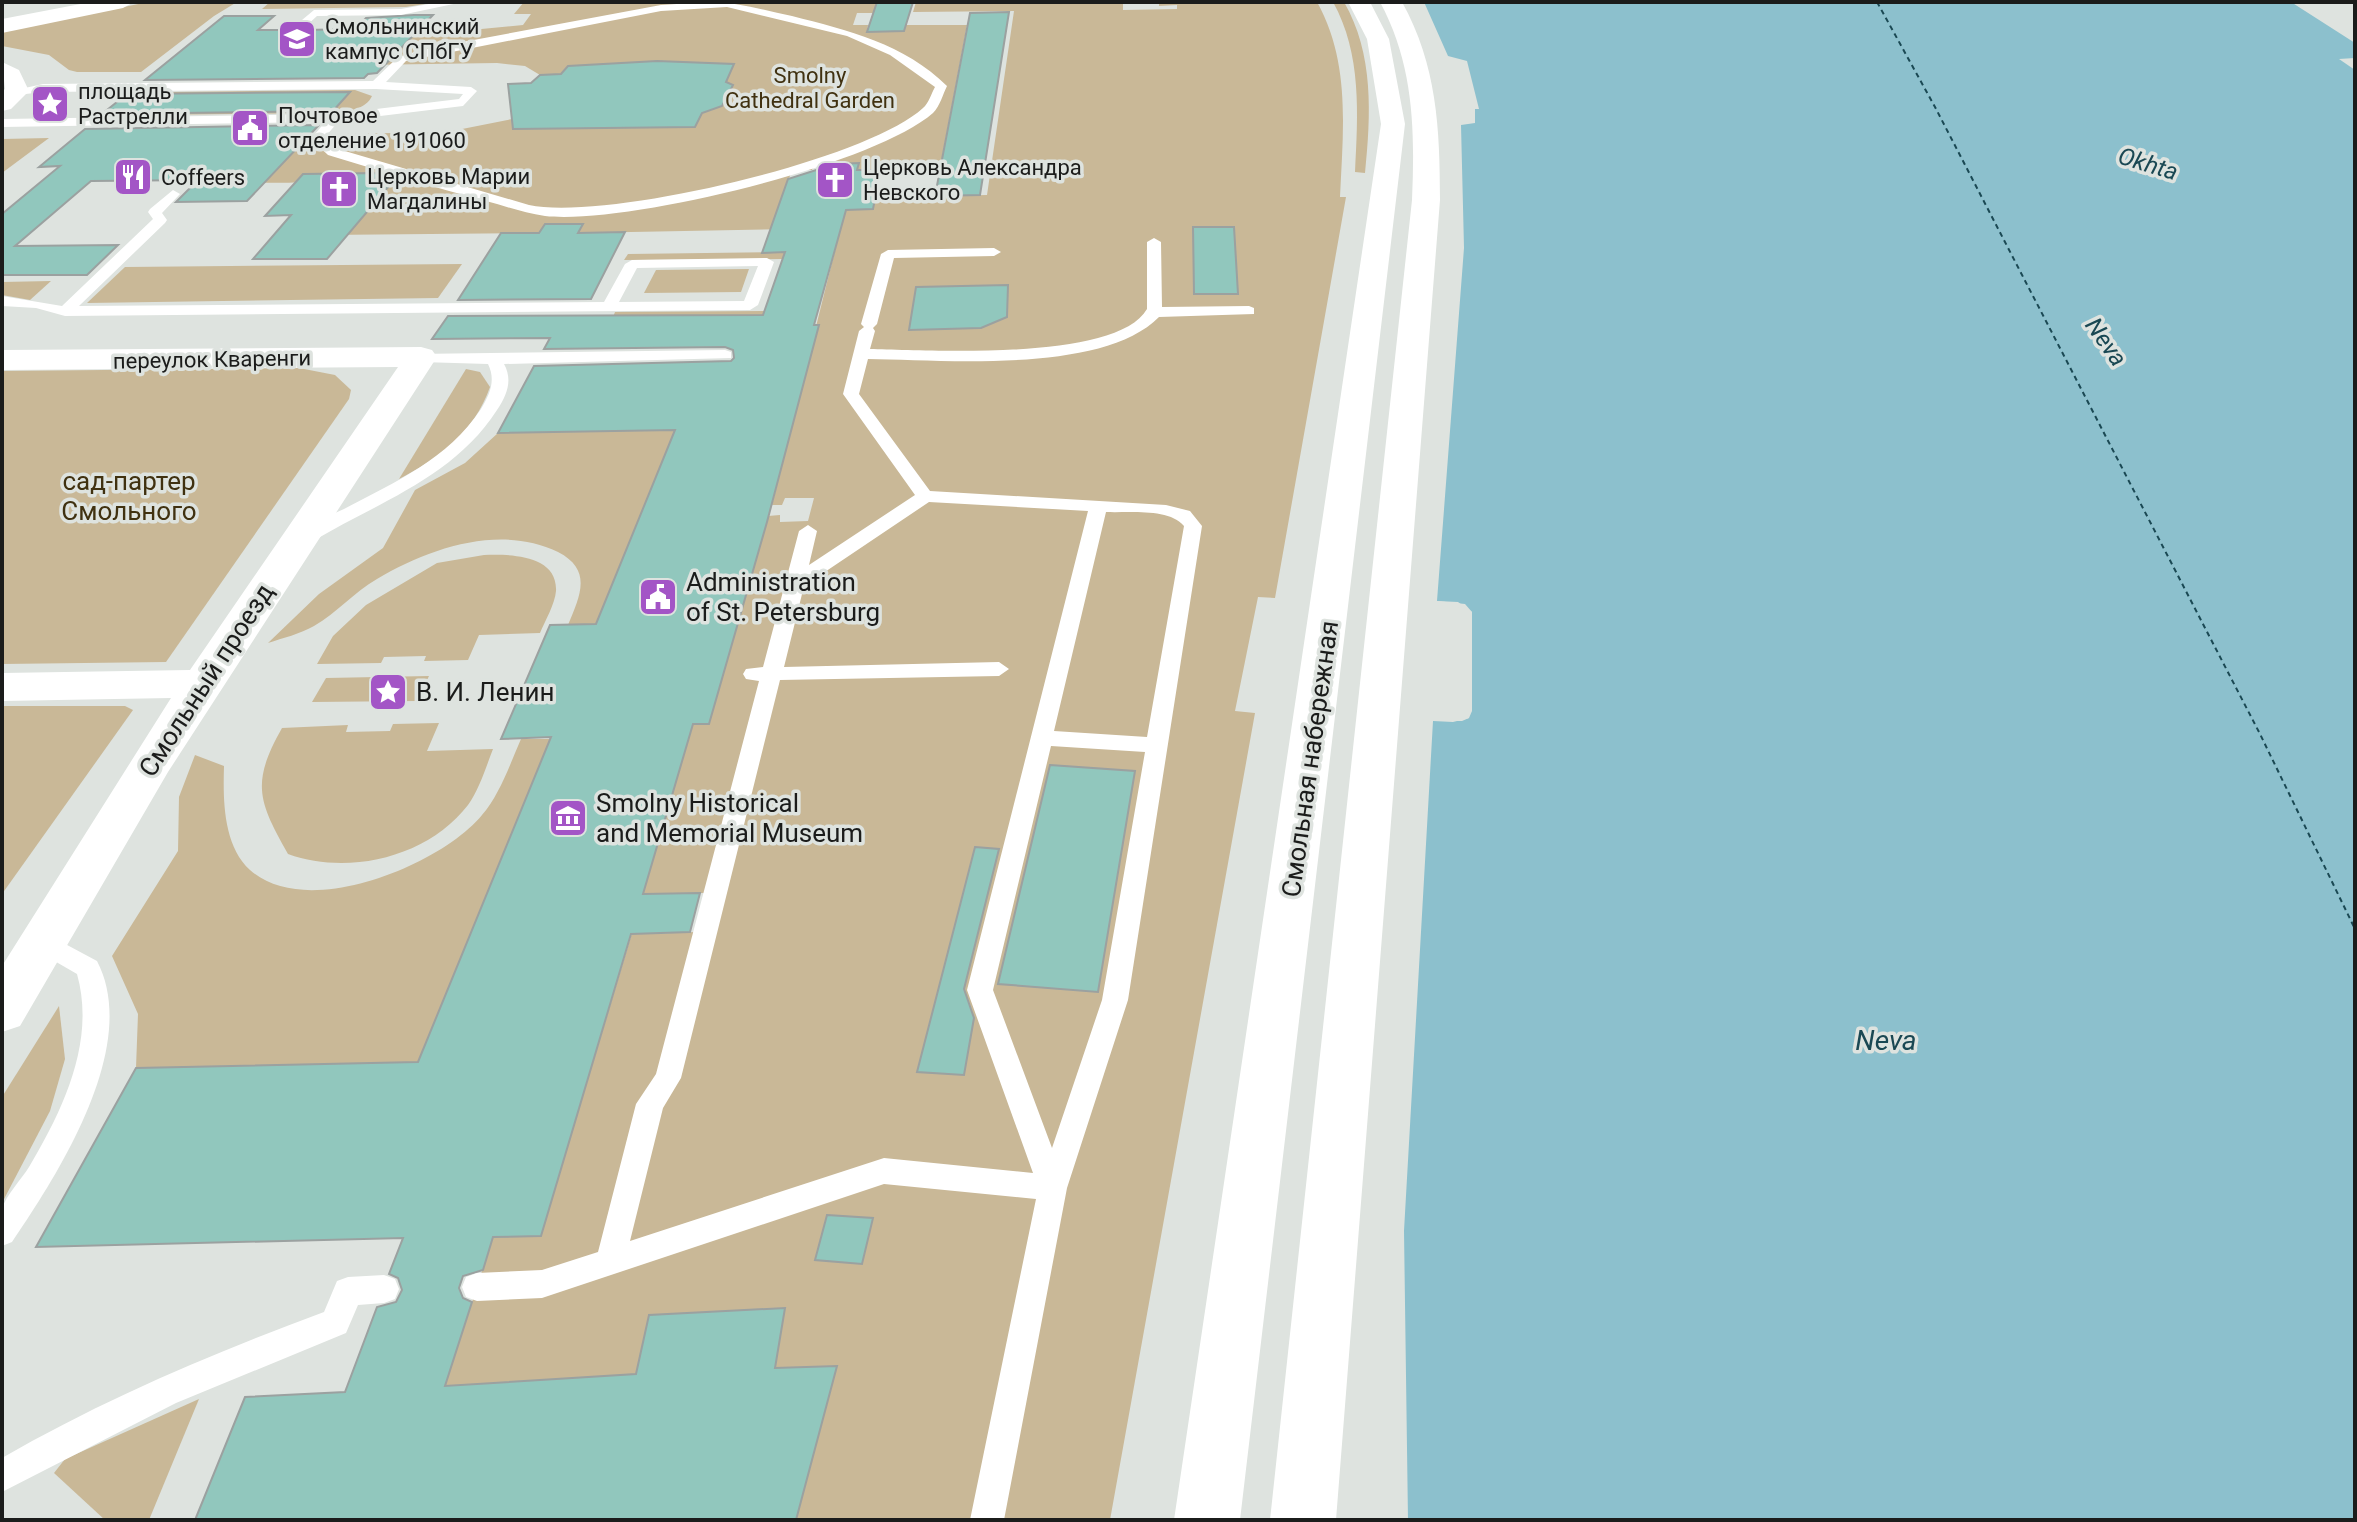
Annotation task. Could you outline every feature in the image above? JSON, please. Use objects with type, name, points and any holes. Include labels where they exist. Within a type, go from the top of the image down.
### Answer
[{"type":"main road","points":[[2,23],[95,2]]},
{"type":"main road","points":[[2,23],[123,2]]},
{"type":"main road","name":"Смольная набережная","points":[[1207,1520],[1392,139],[1386,71],[1378,39],[1359,2]]},
{"type":"main road","points":[[1303,1520],[1426,200],[1429,123],[1410,38],[1391,2]]},
{"type":"main road","points":[[2,69],[17,82],[9,98]]},
{"type":"main road","name":"переулок Кваренги","points":[[2,360],[421,357]]},
{"type":"main road","name":"Смольный проезд","points":[[2,1011],[41,941],[199,684],[421,357]]},
{"type":"main road","points":[[2,687],[199,684]]},
{"type":"lane","points":[[301,25],[314,13],[401,12],[458,2]]},
{"type":"lane","points":[[335,118],[317,139],[333,152],[504,202],[546,211],[572,212],[614,209],[710,191],[869,145],[908,126],[937,101],[941,93],[941,86],[917,67],[861,37],[795,18],[727,4],[661,8],[425,52],[402,59],[376,85]]},
{"type":"lane","points":[[2,123],[335,118],[463,102],[471,91],[376,85],[43,88],[9,98]]},
{"type":"lane","points":[[65,311],[160,220],[155,212],[173,194]]},
{"type":"lane","points":[[866,336],[1063,352],[1097,347],[1143,326],[1154,312],[1154,242]]},
{"type":"lane","points":[[925,496],[851,394],[888,254],[994,252]]},
{"type":"lane","points":[[2,301],[65,311],[609,307],[750,305],[767,262],[632,264],[609,307]]},
{"type":"lane","points":[[1154,312],[1249,311]]},
{"type":"lane","points":[[421,357],[493,359],[725,355]]},
{"type":"lane","points":[[295,544],[335,518],[433,469],[464,446],[487,416],[501,389],[502,370],[493,359]]},
{"type":"lane","points":[[794,584],[925,496],[1166,510],[1184,515],[1193,526],[1193,541],[1115,1000],[1053,1188],[987,1520]]},
{"type":"lane","points":[[1053,1188],[980,990],[1099,505]]},
{"type":"lane","points":[[610,1262],[650,1104],[668,1078],[762,674],[794,584],[808,531]]},
{"type":"lane","points":[[762,674],[999,669]]},
{"type":"lane","points":[[1040,738],[1157,745]]},
{"type":"lane","points":[[2,1233],[19,1209],[74,1109],[94,1046],[100,1013],[88,968],[41,941]]},
{"type":"lane","points":[[477,1287],[542,1284],[884,1171],[1053,1188]]},
{"type":"lane","points":[[2,1476],[199,1377],[335,1323],[348,1291],[384,1289]]},
{"type":"green space","points":[[148,2],[237,2],[141,72],[77,72],[69,70],[49,55],[2,46],[2,32]]},
{"type":"green space","points":[[270,2],[438,2],[406,7],[262,9]]},
{"type":"green space","name":"Smolny Cathedral Garden","points":[[524,2],[877,2],[873,13],[857,13],[853,25],[868,25],[867,32],[904,31],[906,25],[967,25],[939,173],[877,174],[878,170],[857,170],[858,163],[814,164],[812,170],[792,170],[784,193],[795,229],[578,233],[582,224],[545,224],[539,233],[323,235],[394,179],[375,179],[379,173],[329,173],[300,182],[238,182],[285,135],[447,132],[512,119],[709,111],[722,106],[733,85],[725,81],[616,64],[568,66],[561,74],[540,75],[525,66],[497,63],[361,65],[400,25],[474,24],[471,30],[523,25],[531,14],[514,14]]},
{"type":"green space","points":[[916,2],[1123,2],[1123,10],[1177,9],[1177,5],[1159,6],[1159,2],[1317,2],[1328,25],[1340,73],[1343,122],[1340,197],[1346,197],[1275,598],[1258,597],[1235,711],[1255,713],[1110,1520],[796,1520],[836,1366],[775,1368],[784,1308],[649,1315],[636,1374],[445,1386],[493,1237],[541,1235],[635,923],[647,934],[695,932],[705,893],[657,894],[639,908],[693,724],[709,723],[768,516],[780,515],[780,522],[808,521],[814,498],[785,498],[782,505],[772,505],[846,210],[875,197],[987,195],[1014,11],[913,12]]},
{"type":"green space","points":[[1333,2],[1344,2],[1361,42],[1369,107],[1365,173],[1355,172],[1356,85],[1349,42]]},
{"type":"green space","points":[[355,90],[372,96],[362,107],[336,113],[144,115],[171,92]]},
{"type":"green space","points":[[49,138],[2,173],[2,139]]},
{"type":"green space","points":[[785,252],[782,259],[624,260],[628,254]]},
{"type":"green space","points":[[462,264],[438,298],[87,303],[125,267]]},
{"type":"green space","points":[[749,269],[741,292],[644,293],[656,270]]},
{"type":"green space","points":[[51,281],[30,300],[2,295],[2,282]]},
{"type":"green space","points":[[765,311],[763,315],[613,317],[615,312]]},
{"type":"green space","name":"сад-партер Смольного","points":[[299,368],[335,375],[351,390],[349,399],[166,662],[2,664],[2,371]]},
{"type":"green space","points":[[466,369],[480,372],[490,387],[475,417],[442,453],[399,479]]},
{"type":"green space","points":[[675,430],[596,624],[568,625],[581,584],[580,575],[569,559],[536,544],[489,540],[442,549],[419,558],[369,584],[314,626],[268,643],[319,594],[383,548],[415,490],[465,463],[498,433]]},
{"type":"green space","points":[[484,555],[518,556],[540,563],[549,570],[556,591],[540,633],[479,635],[468,660],[424,661],[426,656],[384,657],[381,663],[317,664],[333,636],[366,605],[437,563]]},
{"type":"green space","points":[[429,676],[417,701],[312,702],[326,678]]},
{"type":"green space","points":[[2,706],[125,706],[133,710],[2,894]]},
{"type":"green space","points":[[439,723],[427,751],[493,749],[472,799],[451,823],[432,838],[410,849],[361,862],[336,863],[288,854],[270,820],[262,792],[266,763],[282,728],[348,725],[346,732],[390,731],[393,724]]},
{"type":"green space","points":[[521,739],[550,739],[418,1062],[136,1068],[138,1014],[112,956],[178,851],[179,797],[195,755],[224,766],[226,821],[241,860],[250,870],[274,884],[304,890],[337,888],[372,880],[405,868],[463,834],[494,798]]},
{"type":"green space","points":[[59,1006],[65,1059],[50,1111],[2,1203],[2,1097]]},
{"type":"green space","points":[[199,1399],[149,1520],[105,1520],[54,1473],[65,1459]]},
{"type":"water","name":"Neva","points":[[1424,2],[2291,2],[2355,43],[2355,58],[2339,59],[2355,70],[2355,1520],[1408,1520],[1404,1231],[1433,721],[1453,722],[1469,718],[1472,612],[1458,602],[1437,601],[1464,248],[1461,125],[1475,123],[1475,109],[1479,109],[1467,61],[1448,56]]},
{"type":"pier","points":[[1437,601],[1465,604],[1472,612],[1472,711],[1469,718],[1462,721],[1433,721],[1434,717],[1461,717],[1468,710],[1468,613],[1463,608],[1437,605]]},
{"type":"building","points":[[877,2],[913,2],[904,31],[867,32]]},
{"type":"building","points":[[1009,12],[980,195],[935,196],[970,13]]},
{"type":"building","name":"Смольнинский кампус СПбГУ","points":[[433,15],[377,73],[364,78],[145,80],[224,16],[274,16],[258,30],[304,30],[355,29],[366,18]]},
{"type":"building","points":[[657,61],[734,64],[726,82],[733,85],[722,106],[702,113],[695,127],[513,129],[508,84],[531,83],[540,75],[561,74],[568,66]]},
{"type":"building","points":[[350,92],[333,111],[102,114],[127,94]]},
{"type":"building","points":[[319,125],[247,201],[176,202],[198,180],[91,181],[15,246],[118,245],[87,275],[2,275],[2,214],[60,166],[39,167],[85,129]]},
{"type":"building","points":[[859,163],[857,170],[878,170],[877,174],[880,174],[873,209],[846,210],[814,325],[819,325],[767,522],[709,724],[693,724],[643,894],[700,893],[690,932],[631,934],[541,1236],[493,1237],[483,1270],[463,1276],[459,1288],[463,1298],[472,1302],[445,1386],[636,1374],[649,1315],[785,1308],[775,1368],[837,1366],[796,1520],[195,1520],[245,1397],[345,1392],[377,1307],[396,1302],[402,1290],[398,1278],[389,1274],[403,1238],[36,1247],[136,1068],[418,1062],[551,737],[501,739],[550,625],[596,624],[675,430],[498,433],[534,366],[731,361],[734,358],[733,350],[725,347],[544,349],[550,338],[432,339],[448,316],[763,315],[785,252],[762,253],[788,179],[835,164]]},
{"type":"building","points":[[377,173],[375,179],[395,179],[327,259],[253,259],[291,215],[265,216],[303,174]]},
{"type":"building","points":[[545,224],[583,224],[578,233],[625,232],[591,299],[458,300],[501,233],[539,233]]},
{"type":"building","points":[[1193,227],[1234,227],[1238,294],[1194,294]]},
{"type":"building","points":[[1008,285],[1007,317],[981,328],[909,330],[916,287]]},
{"type":"building","points":[[1050,765],[1135,771],[1098,992],[998,984]]},
{"type":"building","points":[[975,847],[999,849],[964,989],[974,1018],[964,1075],[917,1072]]},
{"type":"building","points":[[827,1215],[873,1218],[862,1264],[815,1260]]},
{"type":"ferry route","points":[[1877,2],[1935,107],[2260,734],[2355,929]]},
{"type":"place","name":"Смольнинский кампус СПбГУ","points":[[297,39]]},
{"type":"place","name":"площадь Растрелли","points":[[50,104]]},
{"type":"place","name":"Почтовое отделение 191060","points":[[250,128]]},
{"type":"place","name":"Coffeers","points":[[133,177]]},
{"type":"place","name":"Церковь Александра Невского","points":[[835,180]]},
{"type":"place","name":"Церковь Марии Магдалины","points":[[339,189]]},
{"type":"place","name":"Administration of St. Petersburg","points":[[658,597]]},
{"type":"place","name":"В. И. Ленин","points":[[388,692]]},
{"type":"place","name":"Smolny Historical and Memorial Museum","points":[[568,818]]},
{"type":"water label","name":"Okhta","points":[[2148,164]]}]
